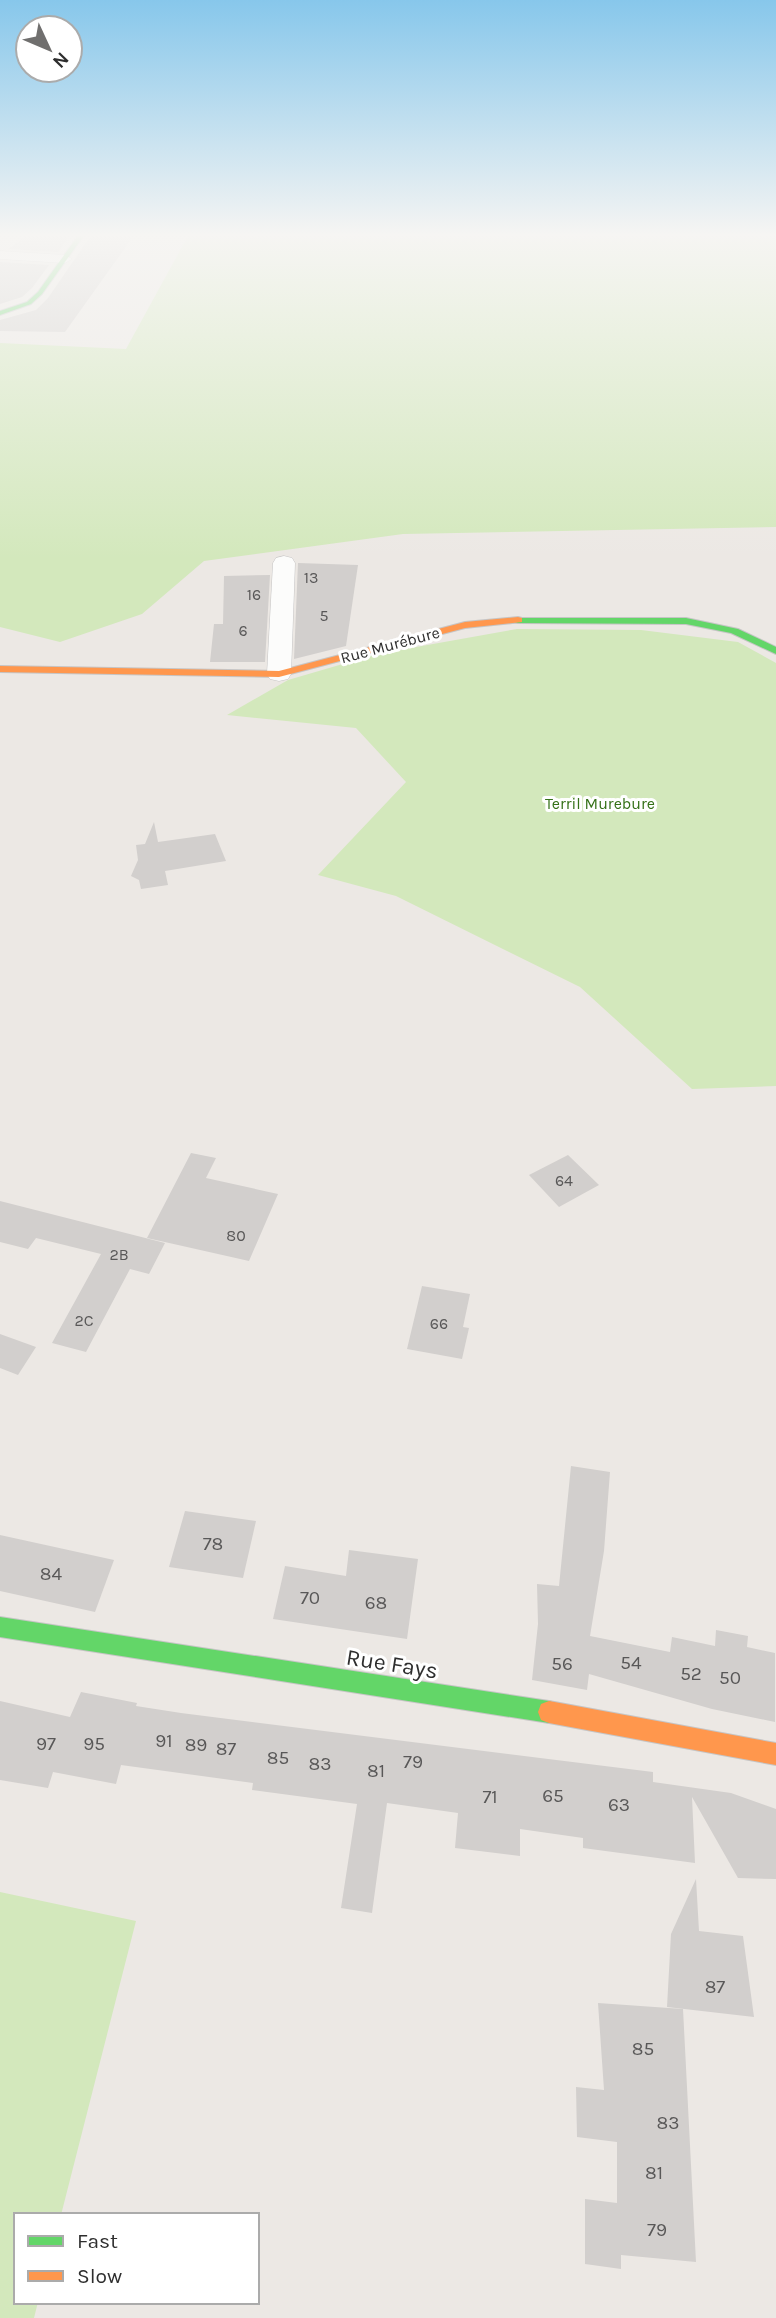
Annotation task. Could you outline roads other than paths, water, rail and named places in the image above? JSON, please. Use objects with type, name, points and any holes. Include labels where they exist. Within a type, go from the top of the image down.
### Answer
[{"type":"street","points":[[279,674],[284,563]]},
{"type":"street","name":"Rue Murébure","points":[[0,669],[279,674],[465,625],[516,620],[686,621],[734,631],[776,651]]},
{"type":"street","name":"Rue Fays","points":[[0,1627],[534,1709],[776,1754]]},
{"type":"park label","name":"Terril Murebure","points":[[600,803]]}]
